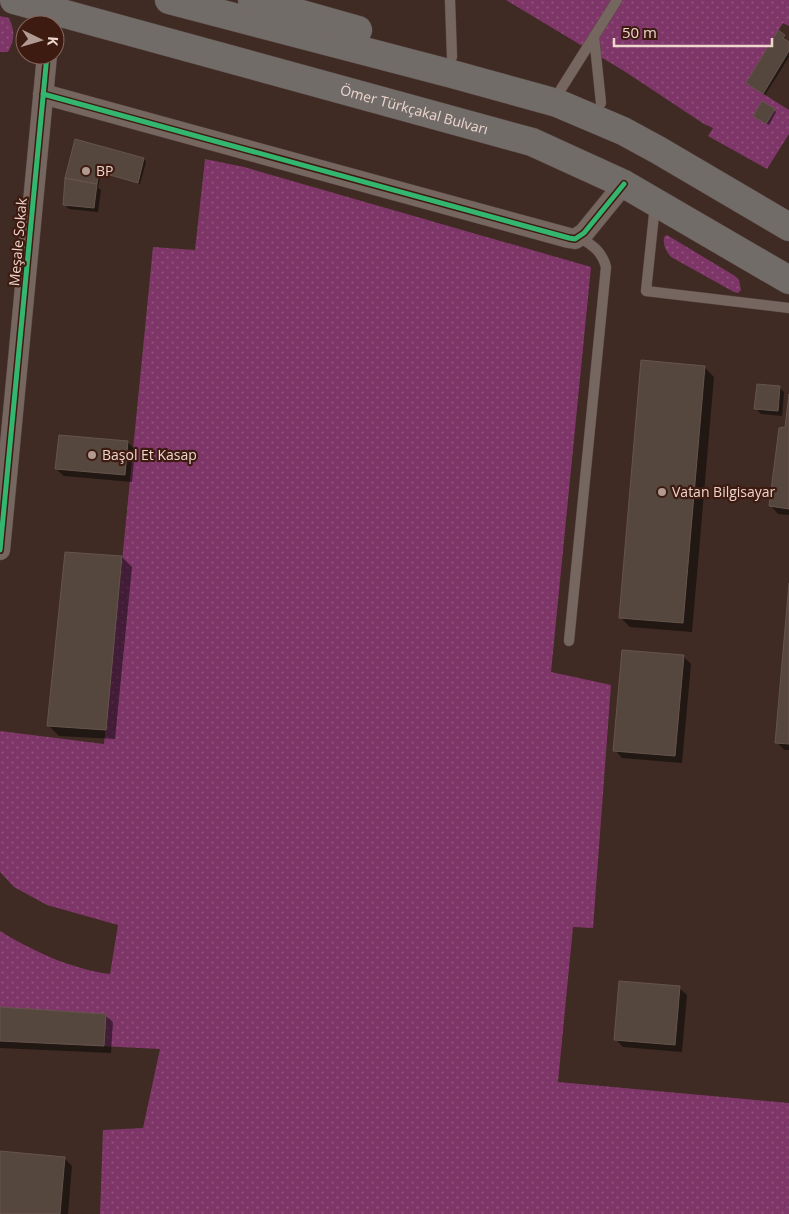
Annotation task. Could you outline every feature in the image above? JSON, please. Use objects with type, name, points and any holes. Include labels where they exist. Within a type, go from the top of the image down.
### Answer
[{"type":"main road","name":"Ömer Türkçakal Bulvarı","points":[[14,0],[52,12],[532,142],[624,184],[656,201],[789,280]]},
{"type":"main road","points":[[169,0],[443,71],[557,103],[623,131],[789,227]]},
{"type":"main road","points":[[252,0],[561,89],[601,103],[789,207]]},
{"type":"street","name":"Meşale Sokak","points":[[0,550],[46,65]]},
{"type":"street","points":[[43,94],[562,237],[575,239],[579,237],[624,184]]},
{"type":"lane","points":[[450,0],[452,57]]},
{"type":"lane","points":[[561,89],[617,0]]},
{"type":"lane","points":[[594,36],[601,103]]},
{"type":"lane","points":[[656,201],[646,290],[789,308]]},
{"type":"lane","points":[[569,641],[606,266],[604,256],[595,247],[579,237]]},
{"type":"shaded area","points":[[506,0],[789,0],[789,26],[783,23],[746,83],[789,110],[789,134],[767,169],[708,136],[713,128],[624,71]]},
{"type":"shaded area","points":[[0,16],[9,18],[12,27],[13,39],[8,52],[0,52]]},
{"type":"shaded area","points":[[205,159],[244,167],[591,267],[551,672],[611,685],[593,928],[573,927],[558,1082],[789,1103],[789,1214],[100,1214],[103,1130],[143,1128],[160,1049],[0,1041],[0,931],[53,958],[95,972],[110,974],[118,925],[47,905],[14,887],[0,872],[0,731],[104,744],[153,247],[195,250]]},
{"type":"shaded area","points":[[667,235],[735,276],[739,280],[741,290],[738,293],[734,292],[671,257],[664,243],[664,237]]},
{"type":"building","points":[[778,30],[785,35],[783,38],[789,42],[789,51],[763,94],[746,83]]},
{"type":"building","points":[[762,101],[775,109],[766,124],[753,116]]},
{"type":"building","points":[[75,139],[144,158],[138,183],[99,172],[97,184],[65,178]]},
{"type":"building","points":[[65,178],[97,184],[94,208],[63,205]]},
{"type":"building","name":"Vatan Bilgisayar","points":[[641,360],[705,366],[683,623],[619,618]]},
{"type":"building","points":[[757,384],[780,386],[778,411],[754,409]]},
{"type":"building","points":[[789,394],[789,509],[769,506],[779,428],[785,427]]},
{"type":"building","name":"Başol Et Kasap","points":[[59,435],[128,441],[125,475],[55,469]]},
{"type":"building","points":[[65,552],[122,556],[106,730],[47,726]]},
{"type":"building","points":[[789,583],[789,744],[775,743]]},
{"type":"building","points":[[622,650],[684,655],[675,756],[613,751]]},
{"type":"building","points":[[619,981],[680,986],[675,1045],[614,1040]]},
{"type":"building","points":[[0,1007],[106,1014],[104,1046],[0,1041]]},
{"type":"building","points":[[0,1151],[65,1157],[60,1214],[0,1214]]},
{"type":"cycle path","points":[[0,550],[46,65]]},
{"type":"cycle path","points":[[43,94],[575,239],[584,233],[624,184]]},
{"type":"place","name":"BP","points":[[86,171]]},
{"type":"place","name":"Başol Et Kasap","points":[[92,455]]},
{"type":"place","name":"Vatan Bilgisayar","points":[[662,492]]}]
